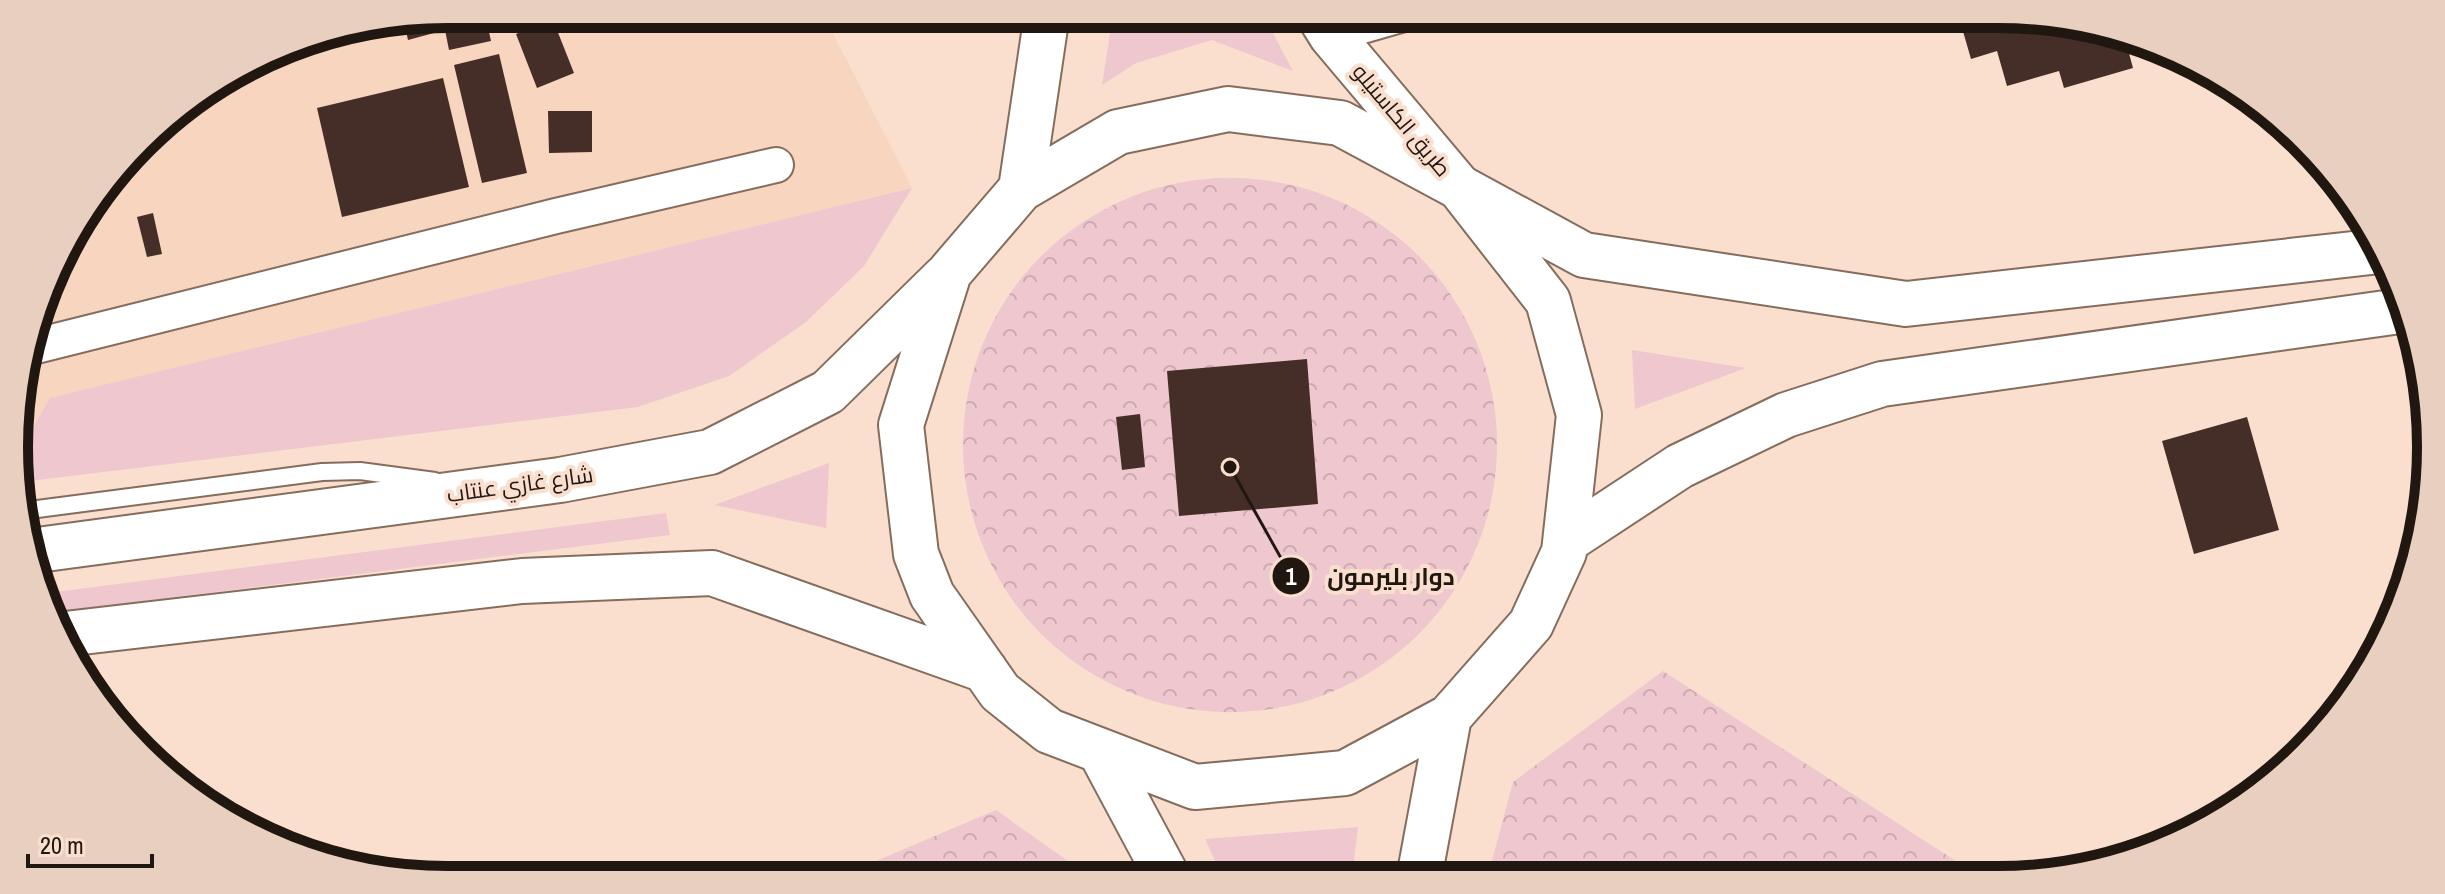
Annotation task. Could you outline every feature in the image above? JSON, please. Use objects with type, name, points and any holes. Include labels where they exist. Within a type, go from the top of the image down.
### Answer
[{"type":"main road","points":[[1021,189],[1045,28]]},
{"type":"main road","name":"طريق الكاستيلو","points":[[1327,28],[1459,187],[1548,301],[1579,415],[1564,552],[1531,624],[1449,717]]},
{"type":"main road","points":[[1021,189],[1118,132],[1228,109],[1340,123],[1584,255],[1906,304],[2369,252]]},
{"type":"main road","name":"شارع غازي عنتاب","points":[[41,550],[560,480],[710,452],[828,392],[949,273],[1021,189]]},
{"type":"main road","points":[[949,273],[901,425],[916,554],[932,595],[1000,692],[1049,731],[1195,787],[1345,773],[1449,717]]},
{"type":"main road","points":[[1566,541],[1680,466],[1786,415],[1882,384],[2395,312]]},
{"type":"main road","points":[[72,633],[522,581],[712,573],[985,670]]},
{"type":"main road","points":[[1421,866],[1449,717]]},
{"type":"main road","points":[[1100,751],[1162,866]]},
{"type":"street","points":[[41,345],[466,238],[776,165]]},
{"type":"lane","points":[[33,510],[322,472],[398,474],[471,492]]},
{"type":"shaded area","points":[[447,28],[830,28],[912,188],[51,398],[28,437],[36,365],[50,312],[84,237],[115,192],[171,132],[214,99],[262,71],[339,42],[392,32]]},
{"type":"green space","points":[[1111,28],[1270,28],[1293,71],[1212,40],[1136,63],[1102,85]]},
{"type":"green space","points":[[1230,178],[1282,183],[1332,198],[1378,223],[1419,256],[1452,297],[1477,343],[1492,393],[1497,445],[1492,497],[1477,547],[1452,593],[1419,634],[1378,667],[1332,692],[1282,707],[1230,712],[1178,707],[1128,692],[1082,667],[1041,634],[1008,593],[983,547],[968,497],[963,445],[968,393],[983,343],[1008,297],[1041,256],[1082,223],[1128,198],[1178,183]]},
{"type":"green space","points":[[912,188],[864,266],[806,322],[729,376],[638,407],[30,481],[28,436],[50,398]]},
{"type":"green space","points":[[1632,350],[1746,368],[1635,409]]},
{"type":"green space","points":[[829,463],[826,528],[714,505]]},
{"type":"green space","points":[[666,513],[670,535],[62,611],[54,592]]},
{"type":"green space","points":[[1663,671],[1964,866],[1491,866],[1513,782]]},
{"type":"green space","points":[[996,810],[1075,866],[875,866],[876,861]]},
{"type":"green space","points":[[1358,827],[1353,866],[1217,866],[1205,839]]},
{"type":"building","points":[[445,28],[488,28],[491,41],[449,50]]},
{"type":"building","points":[[532,28],[556,28],[574,73],[537,88],[516,34]]},
{"type":"building","points":[[1962,28],[2025,29],[2080,36],[2128,48],[2133,68],[2064,88],[2059,71],[2007,86],[1997,51],[1971,59]]},
{"type":"building","points":[[433,29],[434,33],[408,40],[406,31]]},
{"type":"building","points":[[499,54],[527,173],[482,183],[454,65]]},
{"type":"building","points":[[443,78],[469,187],[342,217],[317,108]]},
{"type":"building","points":[[548,111],[592,111],[592,152],[549,153]]},
{"type":"building","points":[[153,213],[162,254],[147,257],[137,217]]},
{"type":"building","points":[[1307,359],[1318,504],[1179,516],[1167,371]]},
{"type":"building","points":[[1140,414],[1145,467],[1122,470],[1116,417]]},
{"type":"building","points":[[2247,417],[2279,530],[2194,554],[2162,441]]},
{"type":"place","name":"دوار بليرمون","points":[[1230,467]]}]
